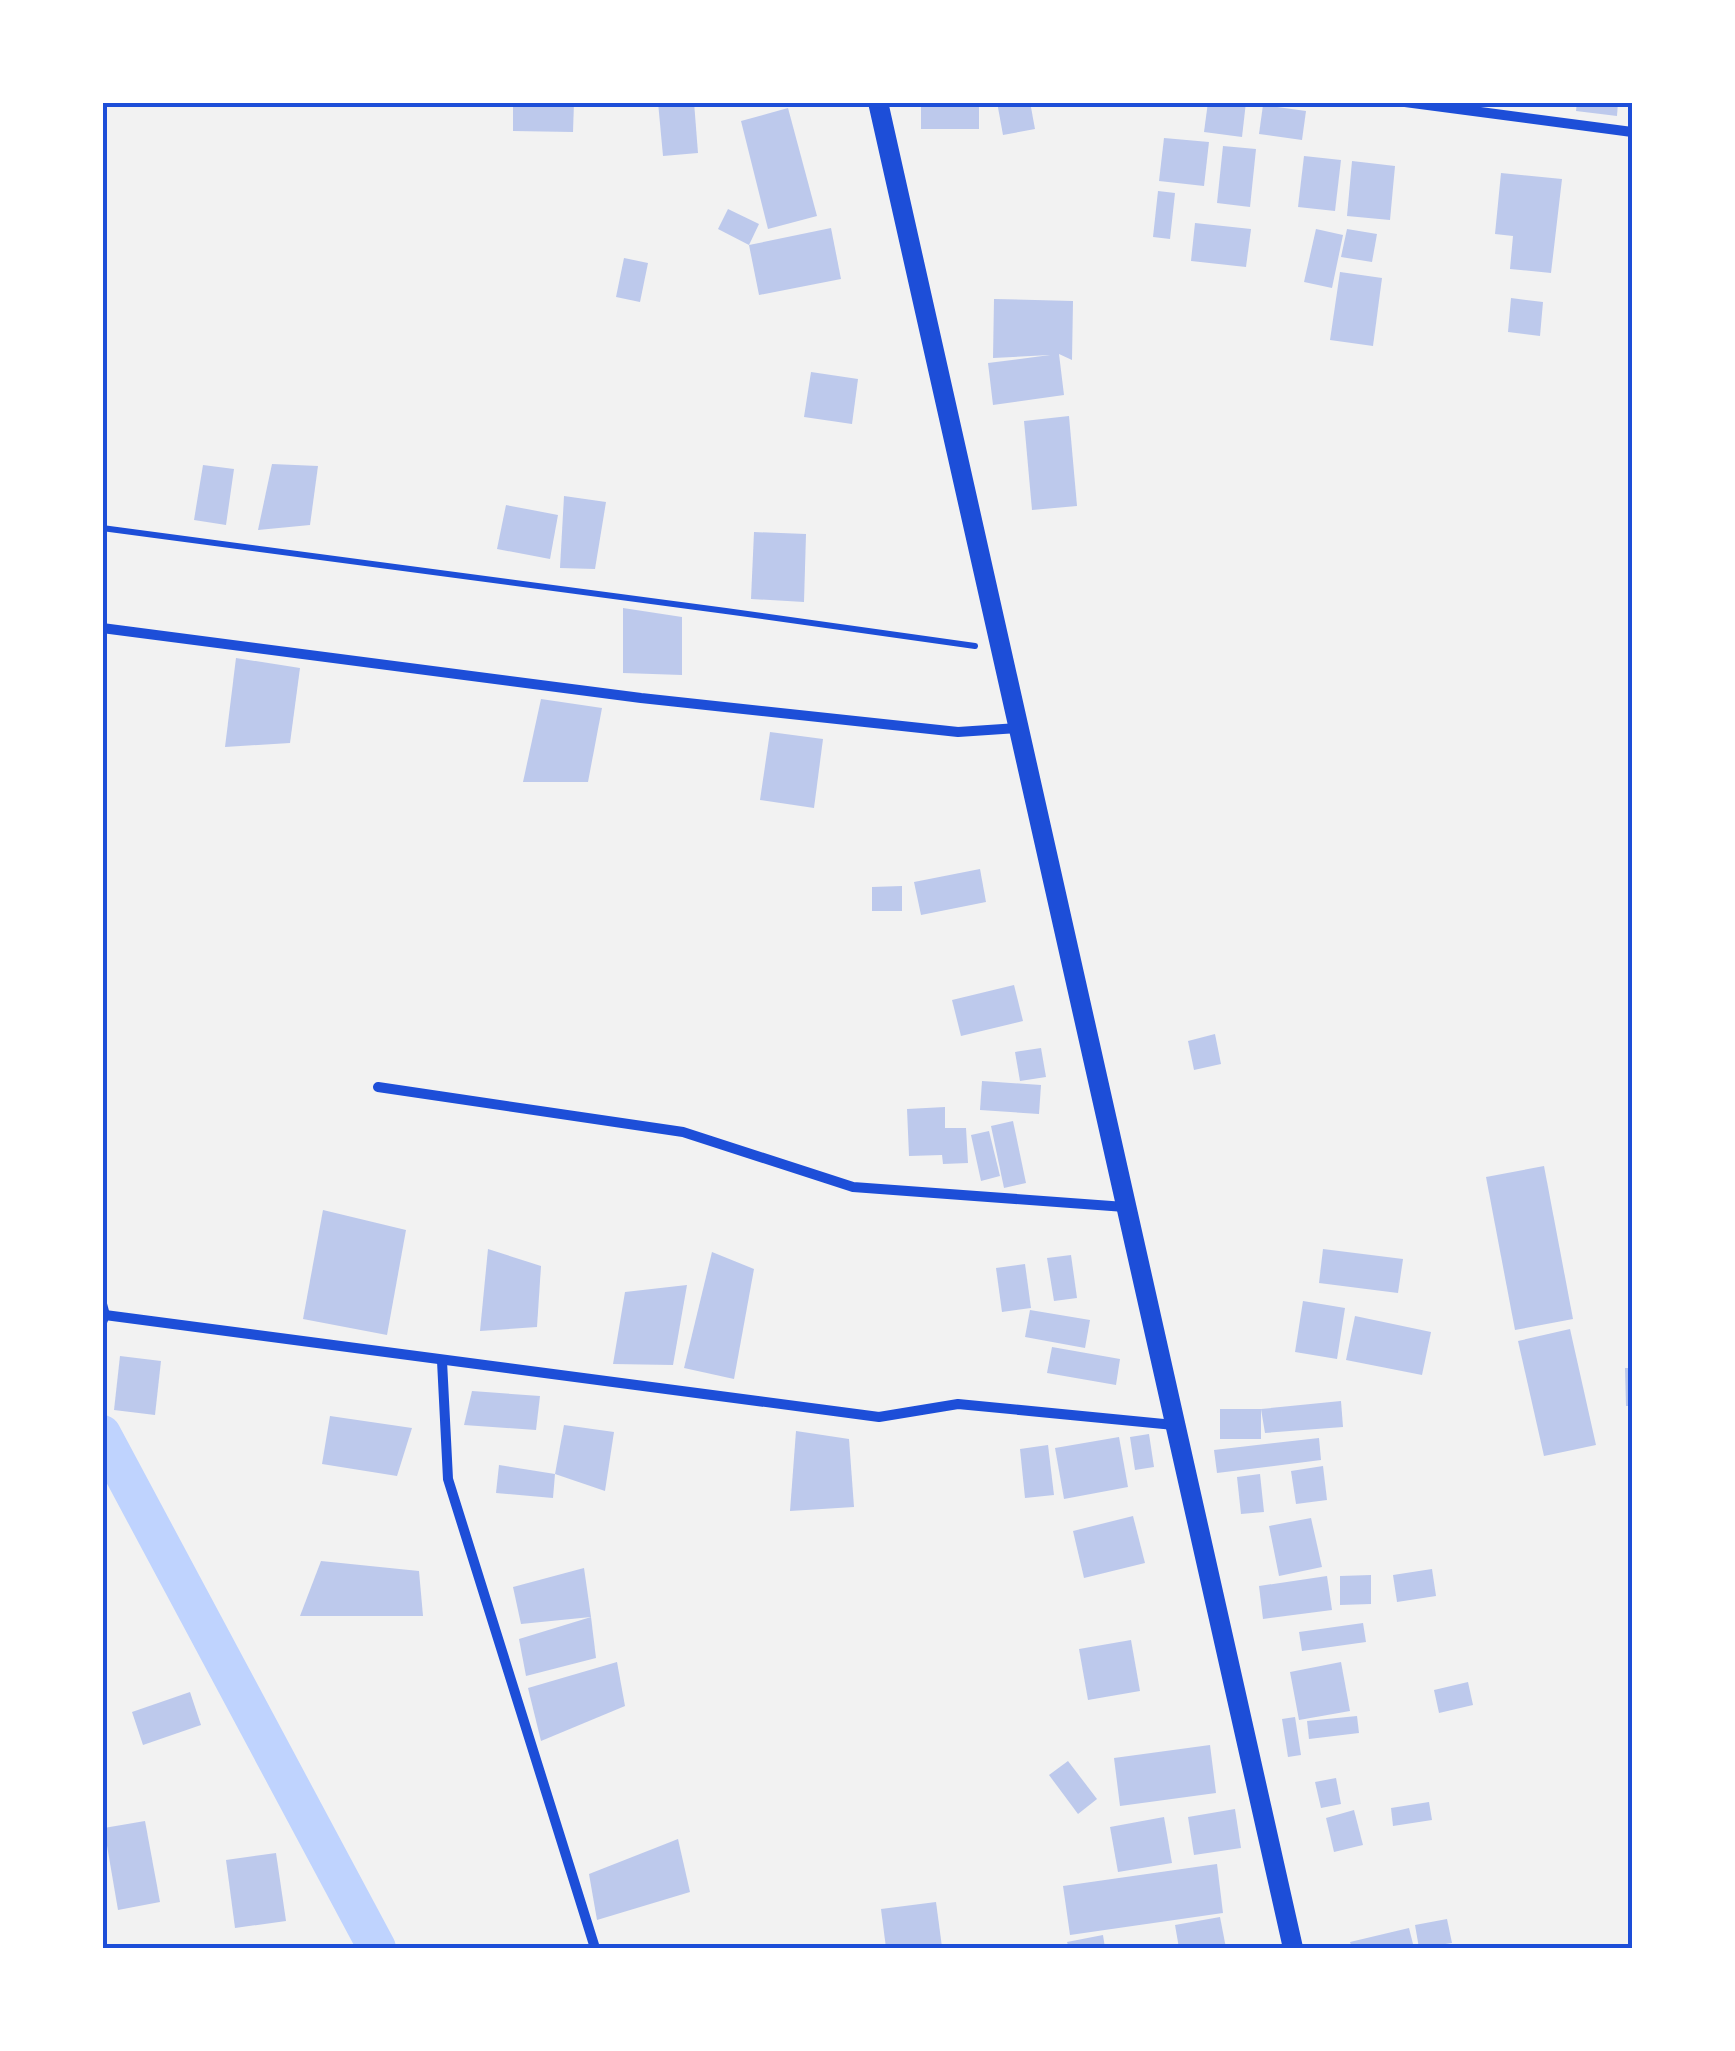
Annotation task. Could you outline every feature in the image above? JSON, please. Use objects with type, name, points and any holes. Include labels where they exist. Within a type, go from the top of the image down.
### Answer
[{"type":"main road","points":[[878,102],[1293,1948]]},
{"type":"street","points":[[1406,102],[1632,132]]},
{"type":"street","points":[[102,628],[958,732],[1019,728]]},
{"type":"street","points":[[378,1087],[684,1132],[854,1187],[1126,1206]]},
{"type":"street","points":[[103,1314],[879,1416],[958,1404],[1175,1425]]},
{"type":"street","points":[[442,1361],[448,1479],[595,1948]]},
{"type":"path","points":[[102,528],[1001,650]]},
{"type":"building","points":[[513,102],[574,102],[573,132],[513,131]]},
{"type":"building","points":[[658,102],[694,102],[698,153],[663,156]]},
{"type":"building","points":[[921,102],[979,102],[979,129],[921,129]]},
{"type":"building","points":[[997,102],[1030,102],[1035,129],[1003,135]]},
{"type":"building","points":[[1208,102],[1246,102],[1242,137],[1204,132]]},
{"type":"building","points":[[1577,102],[1618,102],[1617,116],[1576,111]]},
{"type":"building","points":[[1263,105],[1306,111],[1302,140],[1259,134]]},
{"type":"building","points":[[788,108],[817,216],[768,229],[741,121]]},
{"type":"building","points":[[1164,138],[1209,142],[1204,186],[1159,181]]},
{"type":"building","points":[[1223,146],[1256,149],[1250,207],[1217,203]]},
{"type":"building","points":[[1304,156],[1341,160],[1335,211],[1298,207]]},
{"type":"building","points":[[1352,161],[1395,166],[1390,220],[1347,216]]},
{"type":"building","points":[[1501,173],[1562,179],[1551,273],[1510,269],[1513,236],[1495,234]]},
{"type":"building","points":[[1158,191],[1175,193],[1170,239],[1153,237]]},
{"type":"building","points":[[728,209],[759,224],[749,245],[718,229]]},
{"type":"building","points":[[1195,223],[1251,229],[1246,267],[1191,261]]},
{"type":"building","points":[[831,228],[841,279],[759,295],[749,245]]},
{"type":"building","points":[[1316,229],[1343,235],[1332,288],[1304,282]]},
{"type":"building","points":[[1347,229],[1377,234],[1372,262],[1341,257]]},
{"type":"building","points":[[624,258],[648,263],[640,302],[616,297]]},
{"type":"building","points":[[1340,272],[1382,278],[1373,346],[1330,340]]},
{"type":"building","points":[[1511,298],[1543,302],[1540,336],[1508,332]]},
{"type":"building","points":[[994,299],[1073,301],[1072,360],[1059,354],[1064,395],[993,405],[988,363],[1050,355],[993,358]]},
{"type":"building","points":[[811,372],[858,379],[852,424],[804,417]]},
{"type":"building","points":[[1069,416],[1077,506],[1032,510],[1024,421]]},
{"type":"building","points":[[272,464],[318,466],[310,525],[258,530]]},
{"type":"building","points":[[203,465],[234,469],[226,525],[194,520]]},
{"type":"building","points":[[564,496],[606,502],[595,569],[560,568]]},
{"type":"building","points":[[506,505],[558,515],[550,559],[497,549]]},
{"type":"building","points":[[754,532],[806,534],[804,602],[751,599]]},
{"type":"building","points":[[623,608],[682,617],[682,675],[623,673]]},
{"type":"building","points":[[236,658],[300,668],[290,743],[225,747]]},
{"type":"building","points":[[541,699],[602,708],[588,782],[523,782]]},
{"type":"building","points":[[770,732],[823,739],[814,808],[760,800]]},
{"type":"building","points":[[980,869],[986,902],[921,915],[914,882]]},
{"type":"building","points":[[902,886],[902,911],[872,911],[872,887]]},
{"type":"building","points":[[1014,985],[1023,1021],[961,1036],[952,1000]]},
{"type":"building","points":[[1215,1034],[1221,1064],[1194,1070],[1188,1041]]},
{"type":"building","points":[[1041,1048],[1046,1077],[1020,1081],[1015,1052]]},
{"type":"building","points":[[982,1081],[1041,1085],[1039,1114],[980,1110]]},
{"type":"building","points":[[945,1107],[945,1128],[966,1128],[968,1163],[943,1164],[942,1155],[909,1156],[907,1109]]},
{"type":"building","points":[[1013,1121],[1026,1183],[1004,1188],[991,1126]]},
{"type":"building","points":[[989,1131],[1000,1176],[981,1181],[971,1135]]},
{"type":"building","points":[[1544,1166],[1573,1319],[1515,1330],[1486,1177]]},
{"type":"building","points":[[323,1210],[406,1230],[387,1335],[303,1319]]},
{"type":"building","points":[[488,1249],[541,1266],[537,1327],[480,1331]]},
{"type":"building","points":[[1323,1249],[1403,1259],[1398,1293],[1319,1283]]},
{"type":"building","points":[[712,1252],[754,1269],[734,1379],[684,1368]]},
{"type":"building","points":[[1071,1255],[1077,1298],[1054,1301],[1047,1258]]},
{"type":"building","points":[[1025,1264],[1031,1308],[1002,1312],[996,1268]]},
{"type":"building","points":[[687,1285],[673,1365],[613,1364],[625,1292]]},
{"type":"building","points":[[1303,1301],[1345,1308],[1337,1359],[1295,1352]]},
{"type":"building","points":[[1030,1310],[1090,1320],[1085,1348],[1025,1337]]},
{"type":"building","points":[[1355,1316],[1431,1332],[1422,1375],[1346,1360]]},
{"type":"building","points":[[1570,1329],[1596,1445],[1544,1456],[1518,1341]]},
{"type":"building","points":[[1052,1347],[1120,1359],[1116,1385],[1047,1373]]},
{"type":"building","points":[[120,1356],[161,1361],[155,1415],[114,1410]]},
{"type":"building","points":[[1625,1368],[1632,1368],[1632,1406],[1626,1406]]},
{"type":"building","points":[[472,1391],[540,1396],[536,1430],[464,1425]]},
{"type":"building","points":[[1341,1401],[1343,1427],[1265,1433],[1261,1409]]},
{"type":"building","points":[[1220,1409],[1261,1409],[1261,1439],[1220,1439]]},
{"type":"building","points":[[330,1416],[412,1428],[397,1476],[322,1464]]},
{"type":"building","points":[[564,1425],[614,1432],[605,1491],[555,1474]]},
{"type":"building","points":[[796,1431],[849,1439],[854,1507],[790,1511]]},
{"type":"building","points":[[1149,1434],[1154,1467],[1135,1470],[1130,1437]]},
{"type":"building","points":[[1119,1437],[1128,1487],[1064,1499],[1055,1448]]},
{"type":"building","points":[[1319,1438],[1321,1460],[1217,1473],[1214,1450]]},
{"type":"building","points":[[1048,1445],[1054,1495],[1025,1498],[1020,1449]]},
{"type":"building","points":[[499,1465],[555,1474],[553,1498],[496,1493]]},
{"type":"building","points":[[1323,1466],[1327,1500],[1296,1504],[1291,1471]]},
{"type":"building","points":[[1260,1474],[1264,1512],[1241,1514],[1237,1477]]},
{"type":"building","points":[[1133,1516],[1145,1563],[1084,1578],[1073,1531]]},
{"type":"building","points":[[1311,1518],[1322,1567],[1279,1576],[1269,1526]]},
{"type":"building","points":[[321,1561],[419,1571],[423,1616],[300,1616]]},
{"type":"building","points":[[584,1568],[591,1617],[521,1624],[513,1587]]},
{"type":"building","points":[[1432,1569],[1436,1596],[1397,1602],[1393,1575]]},
{"type":"building","points":[[1371,1575],[1371,1604],[1340,1605],[1340,1576]]},
{"type":"building","points":[[1327,1576],[1332,1610],[1263,1619],[1259,1586]]},
{"type":"building","points":[[591,1617],[596,1658],[526,1676],[519,1639]]},
{"type":"building","points":[[1363,1623],[1366,1642],[1302,1651],[1299,1632]]},
{"type":"building","points":[[1131,1640],[1140,1691],[1088,1700],[1079,1649]]},
{"type":"building","points":[[617,1662],[625,1706],[541,1741],[528,1688]]},
{"type":"building","points":[[1341,1662],[1350,1711],[1299,1720],[1290,1672]]},
{"type":"building","points":[[1468,1682],[1473,1705],[1439,1713],[1434,1690]]},
{"type":"building","points":[[190,1692],[201,1725],[143,1745],[132,1712]]},
{"type":"building","points":[[1357,1716],[1359,1733],[1309,1739],[1307,1721]]},
{"type":"building","points":[[1295,1717],[1301,1755],[1288,1757],[1282,1719]]},
{"type":"building","points":[[1210,1745],[1216,1793],[1120,1806],[1114,1758]]},
{"type":"building","points":[[1068,1761],[1097,1799],[1078,1814],[1049,1775]]},
{"type":"building","points":[[1336,1778],[1341,1804],[1321,1808],[1315,1782]]},
{"type":"building","points":[[1429,1802],[1432,1820],[1393,1826],[1391,1808]]},
{"type":"building","points":[[1235,1809],[1241,1848],[1194,1855],[1188,1817]]},
{"type":"building","points":[[1354,1810],[1363,1845],[1334,1852],[1326,1818]]},
{"type":"building","points":[[1164,1817],[1172,1863],[1118,1872],[1110,1827]]},
{"type":"building","points":[[145,1821],[160,1902],[118,1910],[104,1828]]},
{"type":"building","points":[[678,1839],[690,1892],[597,1920],[589,1874]]},
{"type":"building","points":[[276,1853],[286,1921],[235,1928],[226,1860]]},
{"type":"building","points":[[1217,1864],[1223,1913],[1070,1935],[1063,1886]]},
{"type":"building","points":[[936,1902],[942,1947],[886,1948],[881,1909]]},
{"type":"building","points":[[1220,1917],[1226,1948],[1179,1948],[1175,1925]]},
{"type":"building","points":[[1447,1919],[1452,1943],[1419,1948],[1415,1925]]},
{"type":"building","points":[[1409,1928],[1414,1948],[1352,1948],[1350,1942]]},
{"type":"building","points":[[1103,1935],[1105,1948],[1069,1948],[1067,1942]]},
{"type":"waterway","points":[[102,1434],[377,1948]]}]
